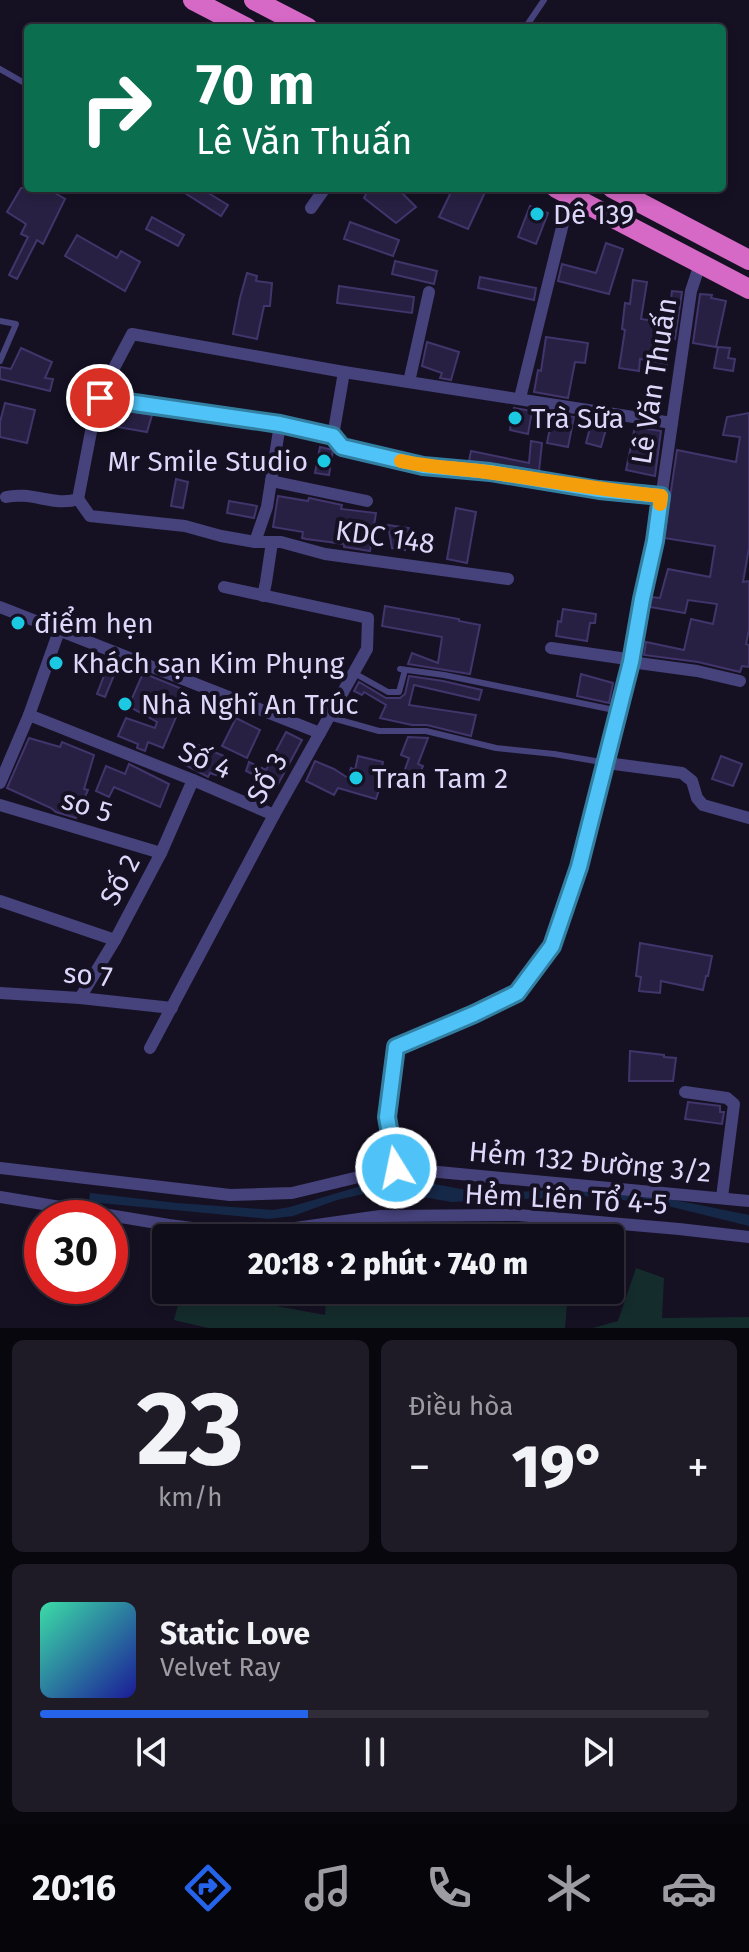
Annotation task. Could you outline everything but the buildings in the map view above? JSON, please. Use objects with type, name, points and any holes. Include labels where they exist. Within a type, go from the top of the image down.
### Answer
[{"type":"highway","points":[[193,0],[239,24]]},
{"type":"highway","points":[[254,0],[300,24]]},
{"type":"highway","points":[[563,192],[749,289]]},
{"type":"highway","points":[[620,192],[749,260]]},
{"type":"street","points":[[311,208],[322,192]]},
{"type":"street","points":[[520,398],[563,192]]},
{"type":"street","name":"Lê Văn Thuấn","points":[[396,1168],[387,1117],[396,1047],[517,993],[552,946],[579,867],[631,662],[655,541],[691,291],[700,264]]},
{"type":"street","points":[[409,382],[429,292]]},
{"type":"street","points":[[6,497],[31,496],[67,503],[78,499],[94,416],[104,387],[132,334],[344,372],[672,423]]},
{"type":"street","points":[[333,436],[344,372]]},
{"type":"street","points":[[100,398],[280,424],[333,436],[342,447],[423,466],[490,472],[599,490],[661,496]]},
{"type":"street","points":[[255,542],[267,507],[280,424]]},
{"type":"street","name":"KDC 148","points":[[271,481],[367,501]]},
{"type":"street","name":"KDC 148","points":[[78,499],[90,516],[185,526],[255,542],[281,542],[325,554],[508,579]]},
{"type":"street","points":[[263,596],[272,542]]},
{"type":"street","name":"Số 3","points":[[150,1048],[367,649],[368,618],[224,587]]},
{"type":"street","points":[[0,607],[320,733]]},
{"type":"street","points":[[0,783],[29,715],[59,631]]},
{"type":"street","points":[[551,648],[589,652],[740,681]]},
{"type":"street","name":"Số 4","points":[[29,715],[274,815]]},
{"type":"street","points":[[607,763],[682,773],[692,781],[697,798],[703,805],[749,818]]},
{"type":"street","name":"Số 2","points":[[80,998],[161,853],[193,780]]},
{"type":"street","name":"so 5","points":[[0,805],[161,853]]},
{"type":"street","points":[[0,901],[115,940]]},
{"type":"street","name":"so 7","points":[[0,993],[172,1008]]},
{"type":"street","points":[[685,1092],[727,1098],[734,1104],[722,1197]]},
{"type":"street","name":"Hẻm 132 Đường 3/2","points":[[0,1168],[230,1195],[292,1193],[396,1168],[749,1201]]},
{"type":"street","name":"Hẻm Liên Tổ 4-5","points":[[0,1197],[245,1235],[380,1216],[518,1215],[749,1237]]},
{"type":"lane","points":[[528,24],[544,0]]},
{"type":"lane","points":[[0,69],[24,83]]},
{"type":"lane","points":[[0,321],[16,324],[0,361]]},
{"type":"lane","points":[[354,673],[388,692],[399,692],[403,670],[444,675],[619,711]]},
{"type":"lane","points":[[329,717],[379,731],[426,731],[496,748],[607,763]]},
{"type":"green space","points":[[636,1268],[664,1278],[662,1318],[749,1317],[749,1328],[593,1328],[618,1321]]},
{"type":"green space","points":[[178,1304],[271,1304],[325,1315],[326,1304],[567,1304],[565,1328],[208,1328],[174,1320]]},
{"type":"water","points":[[403,1178],[487,1193],[562,1190],[650,1195],[749,1215],[749,1226],[672,1207],[595,1196],[452,1202],[376,1191],[337,1200],[293,1216],[269,1219],[128,1206],[128,1200],[89,1200],[90,1193],[273,1210],[378,1181]]},
{"type":"slow traffic","points":[[401,461],[661,496],[660,504]]},
{"type":"place","name":"Dê 139","points":[[537,214]]},
{"type":"place","name":"Trà Sữa","points":[[515,418]]},
{"type":"place","name":"Mr Smile Studio","points":[[324,461]]},
{"type":"place","name":"điểm hẹn","points":[[18,623]]},
{"type":"place","name":"Khách sạn Kim Phụng","points":[[56,663]]},
{"type":"place","name":"Nhà Nghĩ An Trúc","points":[[125,704]]},
{"type":"place","name":"Tran Tam 2","points":[[356,778]]},
{"type":"route","points":[[100,398],[280,424],[333,436],[342,447],[423,466],[490,472],[599,490],[661,496],[631,662],[607,763],[579,867],[552,946],[517,993],[396,1047],[387,1117],[396,1168]]}]
